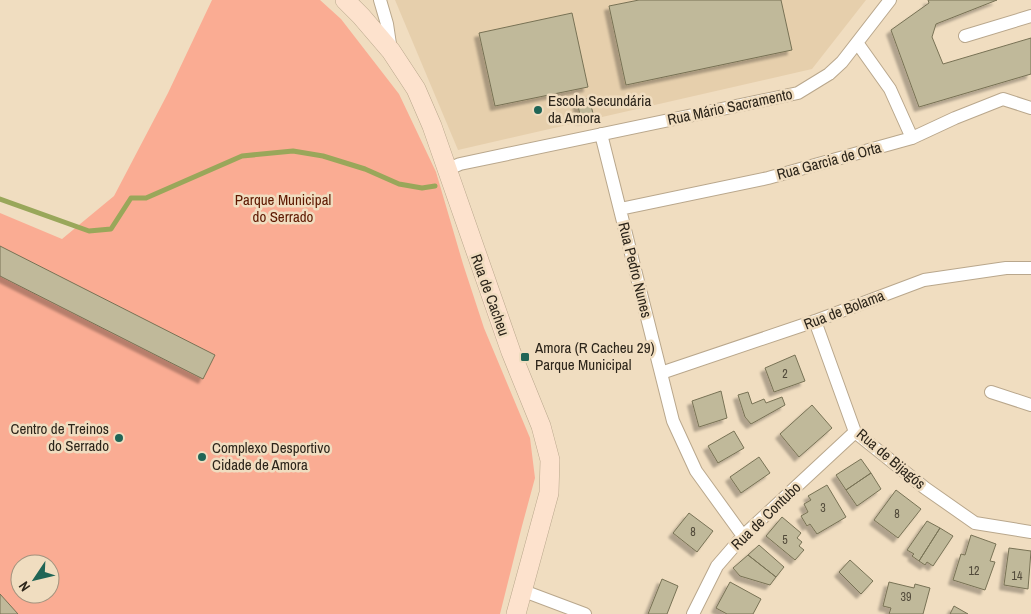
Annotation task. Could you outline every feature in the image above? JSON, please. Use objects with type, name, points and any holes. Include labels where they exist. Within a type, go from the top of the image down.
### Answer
[{"type":"main road","name":"Rua de Cacheu","points":[[345,0],[362,16],[391,50],[416,89],[432,126],[511,352],[541,426],[550,460],[549,492],[516,614]]},
{"type":"street","points":[[380,0],[387,24],[391,50]]},
{"type":"street","name":"Rua Mário Sacramento","points":[[446,170],[460,164],[798,93],[829,74],[842,62],[858,44],[890,0]]},
{"type":"street","points":[[965,36],[1031,16]]},
{"type":"street","points":[[858,44],[890,89],[912,138]]},
{"type":"street","name":"Rua Garcia de Orta","points":[[620,209],[768,178],[912,138],[1003,99],[1031,108]]},
{"type":"street","name":"Rua Pedro Nunes","points":[[601,134],[672,421],[696,471],[743,536]]},
{"type":"street","name":"Rua de Bolama","points":[[660,373],[815,321],[924,280],[1006,268],[1031,268]]},
{"type":"street","name":"Rua de Bijagós","points":[[815,321],[855,432],[925,488],[975,523],[1031,532]]},
{"type":"street","points":[[991,392],[1031,405]]},
{"type":"street","name":"Rua de Contubo","points":[[693,614],[717,566],[743,536],[855,432]]},
{"type":"street","points":[[521,590],[585,614]]},
{"type":"shaded area","name":"Escola Secundária da Amora","points":[[395,0],[866,0],[812,69],[458,150]]},
{"type":"green space","name":"Parque Municipal do Serrado","points":[[212,0],[320,0],[341,19],[399,94],[436,172],[484,328],[530,438],[535,478],[500,614],[0,614],[0,213],[62,239],[114,196],[168,93]]},
{"type":"building","points":[[639,0],[781,0],[792,50],[626,85],[609,6]]},
{"type":"building","points":[[928,0],[997,0],[936,24],[932,37],[943,64],[1031,38],[1031,74],[919,107],[891,30],[929,3]]},
{"type":"building","points":[[572,13],[588,87],[495,106],[479,33]]},
{"type":"building","points":[[589,98],[594,117],[581,120],[577,101]]},
{"type":"building","points":[[0,246],[215,355],[203,379],[0,276]]},
{"type":"building","points":[[795,355],[805,381],[774,392],[765,368]]},
{"type":"building","points":[[721,391],[727,418],[699,427],[692,401]]},
{"type":"building","points":[[748,392],[752,404],[764,399],[766,403],[782,397],[785,405],[751,424],[745,417],[738,395]]},
{"type":"building","points":[[812,405],[832,428],[799,457],[780,434]]},
{"type":"building","points":[[734,431],[744,448],[718,463],[708,446]]},
{"type":"building","points":[[759,457],[770,473],[741,493],[730,477]]},
{"type":"building","points":[[861,459],[871,473],[846,490],[836,475]]},
{"type":"building","points":[[871,473],[881,489],[857,506],[846,490]]},
{"type":"building","points":[[827,485],[846,517],[817,534],[810,524],[807,526],[801,516],[808,512],[804,504],[811,500],[808,496]]},
{"type":"building","points":[[896,490],[921,509],[898,538],[874,520]]},
{"type":"building","points":[[689,513],[713,531],[697,552],[673,533]]},
{"type":"building","points":[[782,517],[801,533],[797,538],[802,542],[799,546],[804,550],[795,560],[766,536]]},
{"type":"building","points":[[927,521],[940,528],[919,561],[912,556],[914,554],[907,550]]},
{"type":"building","points":[[940,528],[953,536],[933,566],[927,562],[925,565],[919,561]]},
{"type":"building","points":[[971,535],[996,544],[990,561],[995,562],[985,590],[953,580],[961,554],[965,555]]},
{"type":"building","points":[[759,545],[784,567],[776,577],[748,555]]},
{"type":"building","points":[[1009,548],[1031,551],[1028,589],[1004,585]]},
{"type":"building","points":[[748,555],[776,577],[770,585],[740,576],[733,568]]},
{"type":"building","points":[[850,560],[873,581],[861,594],[839,572]]},
{"type":"building","points":[[662,579],[678,586],[667,614],[648,614]]},
{"type":"building","points":[[730,582],[761,599],[753,614],[727,614],[716,608]]},
{"type":"building","points":[[889,582],[914,588],[915,584],[930,588],[923,614],[889,614],[891,608],[883,606]]},
{"type":"building","points":[[0,594],[18,614],[0,614]]},
{"type":"building","points":[[954,606],[968,614],[950,614]]},
{"type":"waterway","points":[[0,199],[89,231],[111,229],[131,198],[146,198],[242,156],[293,151],[323,156],[365,169],[399,184],[422,188],[435,186]]},
{"type":"place","name":"Escola Secundária da Amora","points":[[538,110]]},
{"type":"place","name":"Amora (R Cacheu 29) Parque Municipal","points":[[525,357]]},
{"type":"place","name":"Centro de Treinos do Serrado","points":[[119,438]]},
{"type":"place","name":"Complexo Desportivo Cidade de Amora","points":[[202,457]]}]
